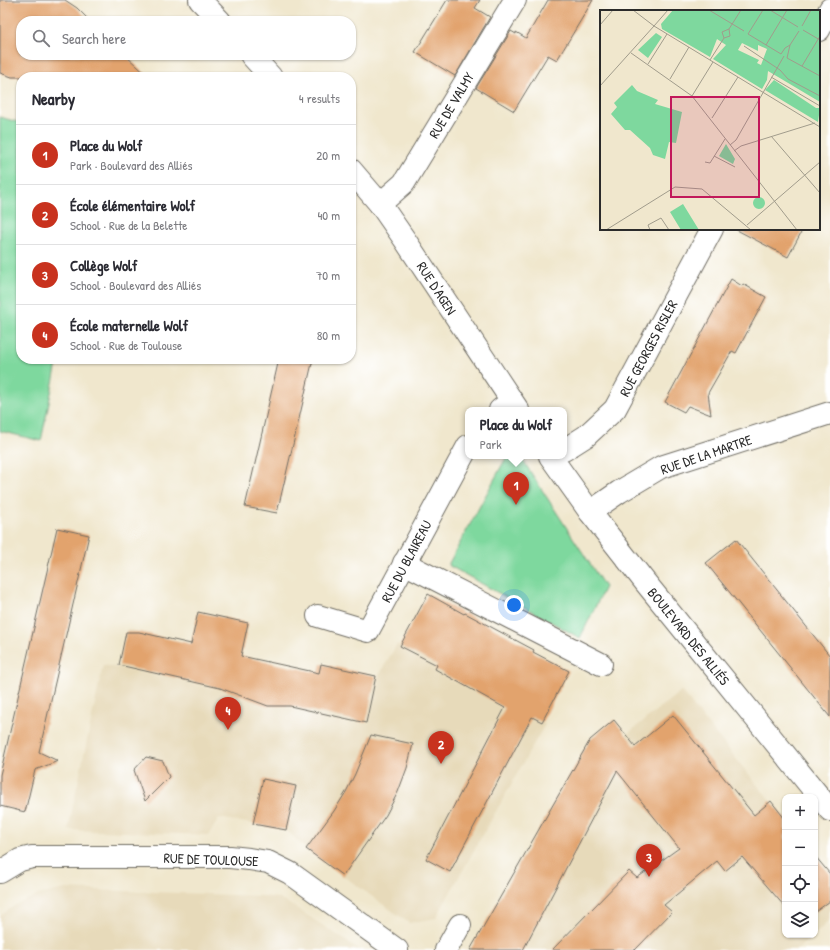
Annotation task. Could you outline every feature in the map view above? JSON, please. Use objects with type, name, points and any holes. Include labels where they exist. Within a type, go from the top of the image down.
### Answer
[{"type":"street","points":[[200,0],[215,16]]},
{"type":"street","name":"RUE DE VALMY","points":[[380,204],[404,183],[515,0]]},
{"type":"street","points":[[820,28],[830,9]]},
{"type":"street","points":[[256,60],[267,72]]},
{"type":"street","name":"RUE D'AGEN","points":[[356,176],[380,204],[405,240],[510,407]]},
{"type":"street","name":"RUE GEORGES RISLER","points":[[567,448],[586,436],[615,409],[711,230]]},
{"type":"street","name":"RUE DE LA MARTRE","points":[[590,512],[619,492],[661,467],[830,413]]},
{"type":"street","name":"RUE DU BLAIREAU","points":[[318,616],[368,631],[465,451]]},
{"type":"street","name":"BOULEVARD DES ALLIÉS","points":[[557,459],[590,512],[830,810]]},
{"type":"street","points":[[404,563],[601,664]]},
{"type":"street","name":"RUE DE TOULOUSE","points":[[0,872],[20,860],[32,857],[230,857],[268,862],[290,872],[397,950]]},
{"type":"street","points":[[446,950],[460,925]]},
{"type":"shaded area","points":[[428,594],[569,671],[542,722],[545,724],[436,918],[409,923],[306,849],[286,830],[219,818],[209,835],[68,830],[103,665],[118,668],[127,629],[191,644],[198,612],[248,623],[241,656],[318,673],[321,664],[378,677],[397,644],[400,646]]},
{"type":"shaded area","points":[[681,691],[782,815],[782,938],[810,938],[797,950],[470,950],[590,739],[614,720],[626,735]]},
{"type":"shaded area","points":[[818,860],[830,874],[830,920],[818,931]]},
{"type":"shaded area","points":[[65,889],[263,896],[277,898],[293,906],[360,950],[0,950],[0,916],[17,904],[38,895]]},
{"type":"green space","points":[[0,117],[16,122],[16,364],[57,364],[41,441],[0,431]]},
{"type":"green space","points":[[505,459],[522,459],[605,587],[580,638],[448,565]]},
{"type":"building","points":[[0,0],[65,0],[77,8],[85,16],[16,16],[16,60],[130,60],[144,72],[16,72],[16,77],[0,73]]},
{"type":"building","points":[[447,0],[480,0],[475,8],[490,17],[455,76],[415,52]]},
{"type":"building","points":[[548,0],[593,0],[557,60],[548,55],[514,111],[476,88],[511,31],[516,34],[516,32],[526,38]]},
{"type":"building","points":[[737,230],[802,230],[788,257]]},
{"type":"building","points":[[731,279],[766,297],[736,353],[732,351],[708,393],[711,415],[688,406],[684,412],[665,402]]},
{"type":"building","points":[[278,364],[312,364],[277,513],[245,507]]},
{"type":"building","points":[[57,528],[89,535],[39,752],[58,761],[35,770],[25,812],[0,806],[0,775]]},
{"type":"building","points":[[736,539],[830,656],[830,717],[706,563]]},
{"type":"building","points":[[428,594],[534,650],[533,652],[569,671],[542,722],[532,717],[450,872],[426,859],[505,708],[435,669],[437,665],[400,646]]},
{"type":"building","points":[[198,612],[248,623],[241,656],[319,673],[321,664],[376,676],[366,723],[290,706],[268,706],[220,688],[119,665],[126,632],[139,632],[191,644]]},
{"type":"building","points":[[673,715],[754,815],[771,801],[782,815],[782,904],[742,857],[725,871],[717,861],[664,905],[672,912],[635,950],[552,950],[629,871],[637,878],[679,848],[617,771],[523,950],[470,950],[590,740],[614,720],[635,746]]},
{"type":"building","points":[[371,735],[413,744],[407,768],[398,792],[386,815],[343,876],[306,849],[346,792]]},
{"type":"building","points":[[146,757],[163,761],[169,777],[145,801],[134,770]]},
{"type":"building","points":[[263,779],[296,786],[286,830],[253,824]]},
{"type":"building","points":[[818,860],[830,874],[830,901],[818,910]]},
{"type":"place","name":"Place du Wolf","points":[[516,505]]},
{"type":"place","name":"École maternelle Wolf","points":[[228,730]]},
{"type":"place","name":"École élémentaire Wolf","points":[[441,764]]},
{"type":"place","name":"Collège Wolf","points":[[649,877]]}]
